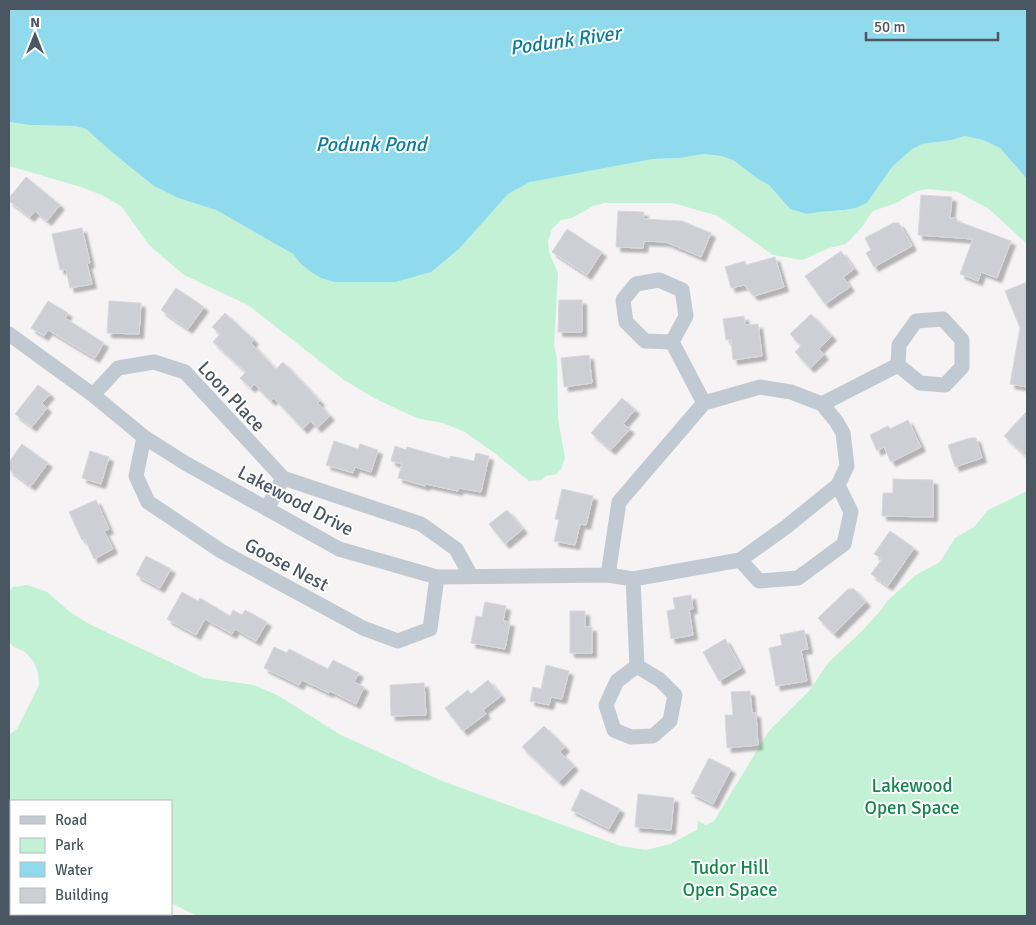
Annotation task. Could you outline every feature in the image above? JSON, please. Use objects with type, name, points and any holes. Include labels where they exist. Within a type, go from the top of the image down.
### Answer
[{"type":"street","points":[[659,280],[682,290],[686,316],[672,342],[644,341],[626,322],[623,300],[636,284],[659,280]]},
{"type":"street","points":[[942,319],[962,340],[962,367],[945,385],[920,383],[898,365],[899,345],[916,321],[942,319]]},
{"type":"street","name":"Lakewood Drive","points":[[9,334],[93,395],[144,436],[185,463],[339,549],[437,577],[608,575],[633,579],[740,560],[786,527],[838,485]]},
{"type":"street","points":[[672,342],[704,403]]},
{"type":"street","name":"Loon Place","points":[[93,395],[118,368],[154,362],[184,372],[283,478],[422,524],[456,548],[471,576]]},
{"type":"street","points":[[822,404],[898,365]]},
{"type":"street","points":[[608,575],[619,502],[704,403],[760,387],[791,392],[822,404],[844,433],[847,466],[838,485],[850,512],[844,544],[798,578],[760,581],[740,560]]},
{"type":"street","name":"Goose Nest","points":[[144,436],[136,476],[148,502],[220,551],[363,628],[398,641],[430,629],[437,577]]},
{"type":"street","points":[[267,509],[283,478]]},
{"type":"street","points":[[633,579],[637,666]]},
{"type":"street","points":[[637,666],[660,680],[675,695],[670,721],[653,736],[632,737],[614,730],[606,705],[617,681],[637,666]]},
{"type":"green space","points":[[9,122],[29,125],[75,126],[86,129],[154,186],[178,198],[216,210],[293,254],[306,268],[316,275],[334,282],[460,248],[508,194],[530,182],[542,179],[653,159],[680,158],[704,154],[721,156],[733,160],[769,185],[790,209],[808,214],[856,208],[867,203],[892,167],[911,150],[922,144],[952,140],[965,136],[983,140],[1000,148],[1027,179],[1027,244],[989,209],[958,192],[928,189],[917,191],[896,203],[873,211],[863,226],[846,244],[829,248],[802,260],[773,255],[718,216],[673,203],[604,203],[593,206],[572,218],[561,220],[552,229],[548,241],[549,252],[558,273],[554,346],[557,358],[558,419],[565,458],[557,474],[546,476],[541,480],[529,481],[465,432],[443,423],[410,415],[378,400],[344,380],[248,305],[184,275],[149,245],[122,207],[102,195],[81,187],[9,166]]},
{"type":"green space","points":[[1027,491],[1027,916],[197,916],[172,904],[172,800],[10,800],[9,831],[9,735],[17,729],[39,685],[38,673],[34,662],[25,652],[14,647],[9,642],[9,592],[13,587],[27,585],[47,592],[70,612],[91,625],[204,678],[254,685],[277,695],[341,735],[442,781],[621,846],[646,850],[670,844],[697,830],[698,821],[706,825],[714,821],[769,731],[810,690],[828,663],[863,630],[888,600],[916,575],[940,562],[955,538],[974,527],[988,510]]},
{"type":"water","name":"Podunk Pond","points":[[9,9],[1027,9],[1027,179],[1000,148],[983,140],[965,136],[952,140],[922,144],[911,150],[892,167],[867,203],[856,208],[807,214],[790,209],[769,185],[733,160],[704,154],[680,158],[653,159],[530,182],[508,194],[460,248],[431,272],[395,282],[334,282],[321,278],[311,272],[293,254],[216,210],[178,198],[154,186],[86,129],[75,126],[29,125],[9,122]]},
{"type":"building","points":[[26,177],[60,205],[47,221],[35,211],[30,217],[9,201],[9,198]]},
{"type":"building","points":[[921,195],[952,197],[950,218],[957,218],[957,221],[1011,241],[997,278],[981,272],[978,281],[960,274],[973,239],[918,235]]},
{"type":"building","points":[[618,211],[644,212],[643,219],[682,221],[711,233],[701,257],[666,242],[644,241],[643,248],[616,247]]},
{"type":"building","points":[[893,223],[899,223],[912,246],[874,267],[866,253],[871,250],[865,238]]},
{"type":"building","points":[[82,228],[90,263],[87,264],[92,284],[70,288],[66,269],[60,270],[52,234]]},
{"type":"building","points":[[567,229],[602,252],[587,275],[552,252]]},
{"type":"building","points":[[841,251],[854,269],[843,277],[850,287],[825,304],[805,276]]},
{"type":"building","points":[[775,257],[784,287],[754,296],[744,285],[731,288],[725,267],[745,261],[746,265]]},
{"type":"building","points":[[1027,282],[1027,387],[1010,384],[1020,328],[1005,291]]},
{"type":"building","points":[[176,288],[204,307],[188,329],[161,310]]},
{"type":"building","points":[[559,300],[582,300],[582,332],[558,332]]},
{"type":"building","points":[[48,301],[68,313],[65,318],[104,343],[95,358],[48,330],[44,336],[31,328]]},
{"type":"building","points":[[109,301],[141,303],[139,334],[107,333]]},
{"type":"building","points":[[225,313],[254,340],[251,343],[276,369],[283,362],[320,401],[318,403],[330,416],[317,428],[311,421],[303,429],[274,398],[271,401],[254,384],[251,388],[240,378],[246,372],[213,342],[220,334],[212,327]]},
{"type":"building","points":[[811,314],[832,336],[819,349],[824,355],[810,368],[795,352],[801,346],[790,334]]},
{"type":"building","points":[[744,316],[745,325],[758,324],[762,356],[733,360],[731,339],[726,340],[723,319]]},
{"type":"building","points":[[589,355],[592,383],[564,387],[561,358]]},
{"type":"building","points":[[38,385],[50,394],[42,403],[47,408],[32,427],[15,414]]},
{"type":"building","points":[[622,398],[635,410],[623,424],[630,429],[611,450],[591,433]]},
{"type":"building","points":[[1027,411],[1027,457],[1004,436]]},
{"type":"building","points":[[908,420],[921,447],[891,462],[884,447],[877,451],[870,435],[888,426],[890,429]]},
{"type":"building","points":[[976,438],[982,458],[955,467],[948,445]]},
{"type":"building","points":[[334,441],[358,449],[360,444],[378,450],[371,472],[355,467],[353,473],[326,465]]},
{"type":"building","points":[[22,444],[48,463],[31,486],[9,470],[9,462]]},
{"type":"building","points":[[395,446],[406,450],[407,447],[450,459],[450,456],[474,461],[476,453],[489,456],[481,492],[459,488],[458,491],[426,484],[425,486],[398,478],[402,464],[391,461]]},
{"type":"building","points":[[90,451],[109,457],[101,484],[82,478]]},
{"type":"building","points":[[893,479],[933,480],[933,517],[882,516],[883,493],[893,493]]},
{"type":"building","points":[[562,489],[593,496],[586,525],[580,524],[575,545],[554,541],[559,520],[555,519]]},
{"type":"building","points":[[96,500],[109,529],[104,531],[113,549],[94,559],[85,539],[82,540],[69,512]]},
{"type":"building","points":[[507,510],[523,529],[505,544],[489,524]]},
{"type":"building","points":[[890,531],[914,548],[888,586],[871,574],[882,559],[874,554]]},
{"type":"building","points":[[146,556],[171,569],[160,588],[136,575]]},
{"type":"building","points":[[848,589],[854,589],[866,602],[834,634],[818,618]]},
{"type":"building","points":[[182,592],[198,601],[200,598],[230,616],[233,610],[242,615],[245,610],[267,622],[256,641],[235,629],[232,634],[205,619],[196,635],[167,619]]},
{"type":"building","points":[[691,595],[693,609],[689,609],[693,635],[671,639],[667,611],[675,609],[673,598]]},
{"type":"building","points":[[485,602],[506,606],[503,621],[510,622],[505,649],[471,643],[476,616],[482,617]]},
{"type":"building","points":[[570,611],[585,611],[585,627],[592,627],[592,653],[570,653]]},
{"type":"building","points":[[804,630],[808,649],[801,650],[807,681],[776,686],[769,648],[782,645],[780,635]]},
{"type":"building","points":[[725,639],[741,668],[719,681],[703,652]]},
{"type":"building","points":[[274,647],[287,653],[289,649],[328,669],[333,660],[359,673],[354,682],[364,687],[356,704],[302,680],[299,685],[264,668]]},
{"type":"building","points":[[546,665],[569,671],[562,699],[551,697],[549,705],[530,701],[533,687],[541,689]]},
{"type":"building","points":[[488,680],[501,696],[483,710],[486,714],[463,731],[445,708],[468,690],[471,694]]},
{"type":"building","points":[[424,683],[426,715],[391,716],[390,685]]},
{"type":"building","points":[[750,691],[752,713],[756,713],[758,745],[727,748],[725,715],[733,715],[731,692]]},
{"type":"building","points":[[544,726],[565,747],[560,752],[574,766],[559,782],[522,747]]},
{"type":"building","points":[[709,758],[731,769],[713,804],[691,793]]},
{"type":"building","points":[[581,789],[620,809],[609,829],[571,810]]},
{"type":"building","points":[[638,794],[674,798],[671,830],[635,827]]},
{"type":"water label","name":"Podunk River","points":[[565,40]]},
{"type":"park label","name":"Lakewood Open Space","points":[[912,796]]},
{"type":"park label","name":"Tudor Hill Open Space","points":[[730,878]]}]
